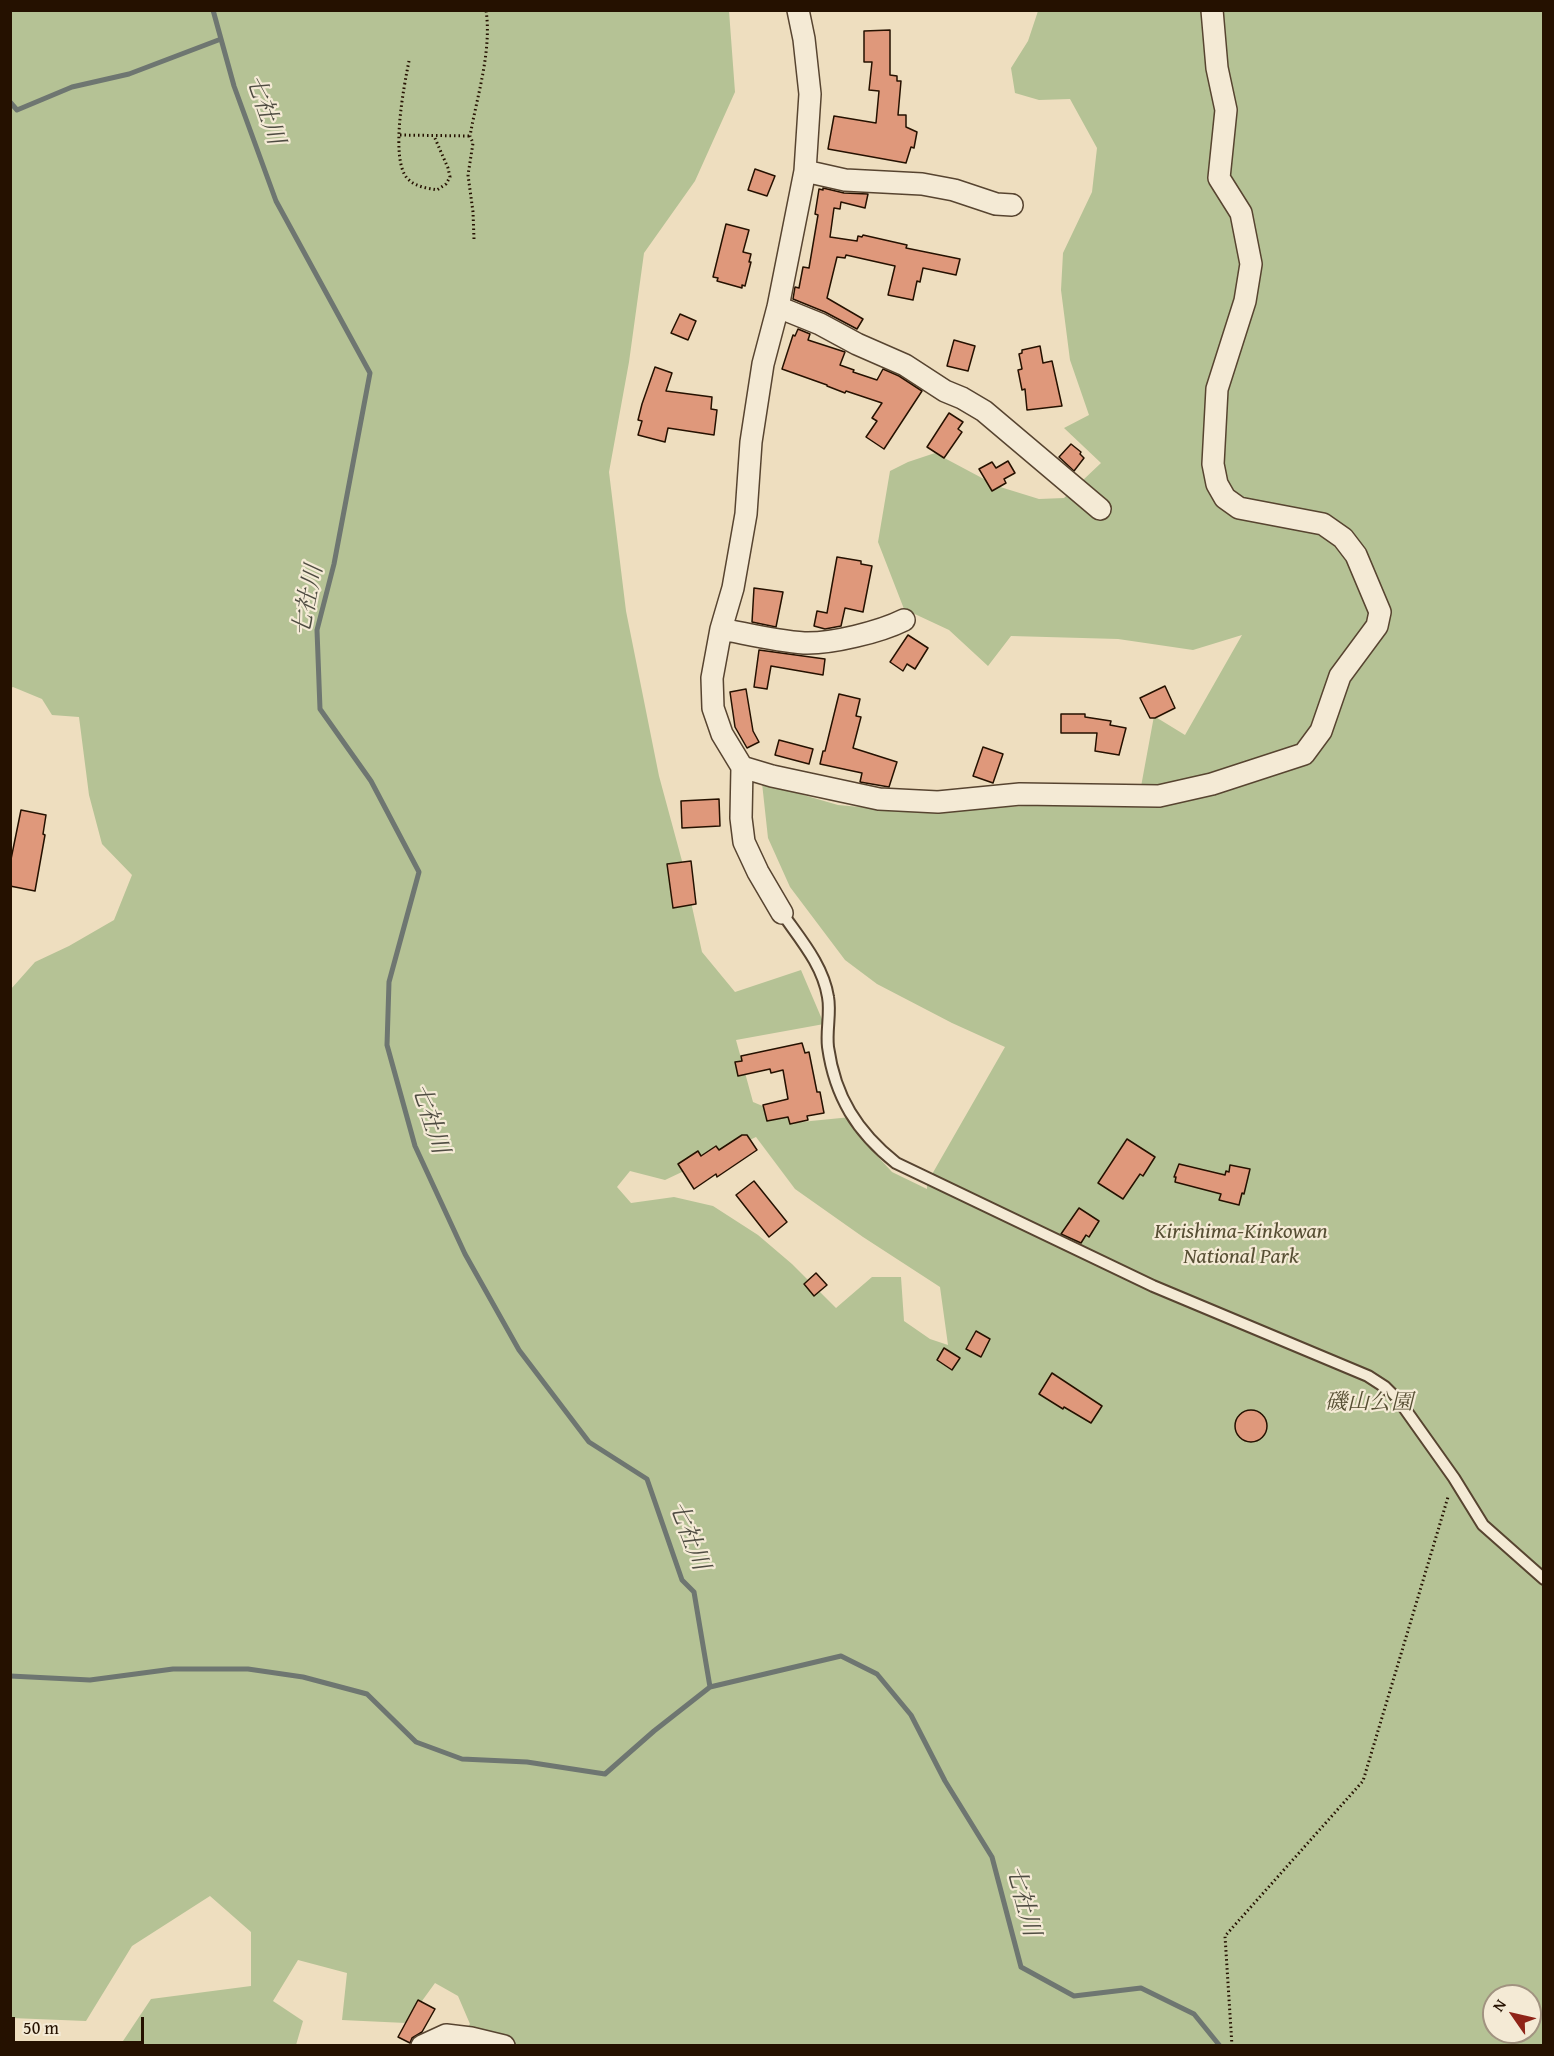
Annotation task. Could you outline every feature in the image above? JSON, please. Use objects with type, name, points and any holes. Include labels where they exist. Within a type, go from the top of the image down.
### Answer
[{"type":"street","points":[[782,913],[758,872],[744,842],[741,818],[742,767],[722,734],[713,708],[712,678],[721,629],[733,588],[746,514],[751,442],[763,364],[778,308],[805,171],[810,94],[804,39],[798,10]]},
{"type":"street","points":[[742,767],[772,776],[879,799],[938,802],[1020,794],[1159,796],[1212,784],[1304,754],[1321,731],[1340,676],[1377,626],[1380,612],[1356,555],[1343,538],[1323,524],[1239,508],[1225,498],[1217,484],[1213,464],[1217,388],[1245,302],[1251,264],[1240,213],[1219,178],[1226,110],[1217,68],[1212,10]]},
{"type":"street","points":[[805,171],[845,180],[922,184],[954,190],[996,204],[1012,205]]},
{"type":"street","points":[[778,308],[820,324],[857,344],[905,365],[945,391],[984,411],[1100,509]]},
{"type":"street","points":[[721,629],[806,643],[886,629],[904,620]]},
{"type":"street","points":[[422,2046],[446,2035],[504,2046]]},
{"type":"lane","points":[[782,913],[821,971],[829,998],[827,1046],[836,1087],[858,1126],[875,1146],[905,1167],[1153,1287],[1368,1376],[1400,1402],[1454,1478],[1483,1525],[1544,1579]]},
{"type":"path","points":[[474,239],[474,212],[468,175],[473,142],[470,136],[488,24],[486,10]]},
{"type":"path","points":[[409,61],[402,100],[399,155],[407,178],[421,188],[438,190],[446,184],[450,177],[434,136]]},
{"type":"path","points":[[400,135],[470,136]]},
{"type":"path","points":[[1232,2046],[1225,1936],[1363,1781],[1454,1478]]},
{"type":"green space","points":[[11,11],[729,11],[735,92],[695,181],[644,253],[629,362],[609,472],[626,611],[659,776],[682,861],[702,952],[735,992],[801,970],[824,1024],[736,1040],[753,1102],[801,1122],[851,1117],[858,1135],[892,1172],[927,1189],[927,1183],[1005,1047],[952,1023],[877,984],[845,960],[790,887],[768,838],[762,783],[838,805],[904,811],[1123,802],[1140,792],[1154,716],[1185,735],[1242,635],[1193,650],[1118,639],[1011,636],[988,666],[949,630],[904,609],[878,542],[890,471],[908,462],[935,453],[997,486],[1039,499],[1064,498],[1101,463],[1064,428],[1089,415],[1070,360],[1061,290],[1063,253],[1092,192],[1097,148],[1070,99],[1039,100],[1015,93],[1011,68],[1028,41],[1038,11],[1543,11],[1543,2045],[454,2045],[470,2024],[458,1996],[435,1983],[406,2023],[342,2020],[347,1973],[298,1960],[273,2001],[303,2021],[296,2045],[121,2044],[151,1999],[251,1986],[251,1932],[210,1896],[132,1946],[86,2021],[11,2018],[11,989],[35,962],[69,946],[114,920],[132,875],[102,844],[89,795],[79,717],[52,715],[42,699],[11,688]],"holes":[[[756,1137],[795,1189],[940,1287],[948,1345],[930,1339],[904,1321],[901,1277],[872,1277],[836,1308],[792,1264],[758,1235],[713,1206],[674,1197],[631,1203],[617,1187],[630,1171],[665,1180]]]},
{"type":"building","points":[[890,30],[890,75],[897,76],[897,81],[901,81],[898,115],[906,115],[906,127],[917,132],[914,148],[911,147],[906,163],[828,149],[834,116],[876,123],[879,91],[869,90],[872,62],[864,62],[864,31]]},
{"type":"building","points":[[755,169],[775,176],[767,196],[748,190]]},
{"type":"building","points":[[823,188],[844,193],[868,194],[865,208],[841,202],[840,209],[834,208],[830,237],[857,241],[858,236],[863,235],[907,245],[906,248],[960,259],[956,275],[923,268],[920,282],[917,281],[913,300],[888,295],[895,266],[846,255],[845,258],[837,257],[827,298],[863,319],[857,329],[825,312],[793,299],[795,287],[799,288],[803,267],[809,268],[818,215],[815,214],[819,189],[823,190]]},
{"type":"building","points":[[726,224],[749,230],[743,252],[751,254],[749,262],[751,262],[745,286],[742,285],[742,288],[717,281],[718,278],[713,277]]},
{"type":"building","points":[[680,314],[696,321],[688,340],[671,333]]},
{"type":"building","points":[[798,329],[810,334],[808,340],[845,352],[840,365],[854,370],[853,372],[877,380],[883,369],[922,391],[884,449],[866,437],[877,421],[872,418],[882,403],[846,391],[845,393],[782,369],[793,335],[795,336]]},
{"type":"building","points":[[954,340],[975,346],[968,371],[947,366]]},
{"type":"building","points":[[1040,346],[1043,363],[1052,361],[1062,406],[1027,410],[1025,389],[1022,390],[1018,370],[1022,369],[1019,354],[1022,350]]},
{"type":"building","points":[[655,367],[672,373],[666,391],[712,397],[711,409],[717,410],[714,435],[668,428],[665,442],[638,435],[642,421],[638,420],[642,404]]},
{"type":"building","points":[[949,413],[963,422],[958,429],[962,432],[944,458],[927,447]]},
{"type":"building","points":[[1071,444],[1081,452],[1084,458],[1074,471],[1059,457]]},
{"type":"building","points":[[1008,461],[1015,473],[1004,479],[1006,483],[992,491],[979,469],[992,462],[996,468]]},
{"type":"building","points":[[837,557],[861,561],[861,564],[872,566],[863,612],[845,608],[841,626],[825,629],[814,626],[817,611],[827,613]]},
{"type":"building","points":[[754,588],[783,592],[776,627],[752,622]]},
{"type":"building","points":[[908,635],[928,648],[915,669],[907,664],[903,671],[890,662]]},
{"type":"building","points":[[759,650],[825,659],[823,675],[771,666],[767,689],[754,687]]},
{"type":"building","points":[[1165,686],[1175,708],[1155,718],[1150,718],[1140,698]]},
{"type":"building","points":[[746,689],[753,731],[759,742],[747,748],[735,727],[730,692]]},
{"type":"building","points":[[839,694],[860,699],[856,716],[861,717],[853,748],[897,762],[889,787],[860,782],[862,773],[820,764]]},
{"type":"building","points":[[1061,714],[1085,714],[1085,717],[1111,721],[1110,725],[1126,728],[1119,755],[1095,751],[1097,733],[1061,733]]},
{"type":"building","points":[[779,740],[813,749],[809,764],[775,755]]},
{"type":"building","points":[[983,747],[1003,754],[993,783],[973,776]]},
{"type":"building","points":[[719,799],[720,826],[682,828],[681,801]]},
{"type":"building","points":[[21,810],[46,815],[43,834],[45,835],[35,891],[10,886],[10,864]]},
{"type":"building","points":[[691,861],[696,904],[673,908],[667,864]]},
{"type":"building","points":[[802,1043],[805,1053],[809,1052],[824,1113],[807,1116],[808,1120],[790,1124],[788,1117],[767,1121],[763,1105],[788,1099],[783,1070],[771,1073],[770,1069],[738,1076],[735,1062],[742,1061],[741,1056]]},
{"type":"building","points":[[742,1135],[747,1135],[757,1150],[717,1177],[716,1174],[694,1189],[678,1164],[698,1151],[701,1156],[716,1146],[719,1150]]},
{"type":"building","points":[[1127,1139],[1155,1157],[1143,1176],[1140,1174],[1123,1199],[1098,1183]]},
{"type":"building","points":[[1179,1164],[1225,1175],[1226,1171],[1229,1172],[1230,1165],[1250,1169],[1239,1205],[1219,1200],[1221,1194],[1175,1182],[1176,1177],[1174,1177]]},
{"type":"building","points":[[754,1181],[787,1222],[769,1237],[736,1195]]},
{"type":"building","points":[[1079,1208],[1099,1221],[1089,1237],[1086,1235],[1081,1243],[1061,1234]]},
{"type":"building","points":[[816,1273],[827,1285],[814,1296],[804,1284]]},
{"type":"building","points":[[976,1331],[990,1339],[981,1357],[966,1349]]},
{"type":"building","points":[[944,1348],[960,1358],[952,1370],[937,1360]]},
{"type":"building","points":[[1052,1373],[1102,1406],[1091,1423],[1039,1394]]},
{"type":"building","points":[[1251,1410],[1263,1414],[1267,1426],[1263,1438],[1251,1442],[1239,1438],[1235,1426],[1239,1414]]},
{"type":"building","points":[[418,2000],[435,2009],[422,2032],[412,2038],[410,2043],[398,2037]]},
{"type":"waterway","name":"七社川","points":[[213,10],[234,86],[276,201],[370,373],[334,564],[317,630],[320,709],[371,781],[419,872],[389,982],[387,1045],[415,1146],[465,1254],[519,1350],[589,1442],[647,1479],[682,1580],[694,1592],[710,1687],[841,1656],[877,1674],[911,1715],[945,1781],[992,1857],[1021,1967],[1074,1996],[1141,1988],[1194,2014],[1220,2046]]},
{"type":"waterway","name":"七社川","points":[[10,102],[17,110],[72,87],[129,74],[221,39]]},
{"type":"waterway","points":[[10,1676],[90,1680],[173,1669],[248,1669],[303,1677],[367,1694],[416,1742],[462,1759],[527,1762],[605,1774],[654,1731],[710,1687]]},
{"type":"park label","name":"Kirishima-Kinkowan National Park","points":[[1241,1244]]},
{"type":"park label","name":"磯山公園","points":[[1369,1403]]}]
